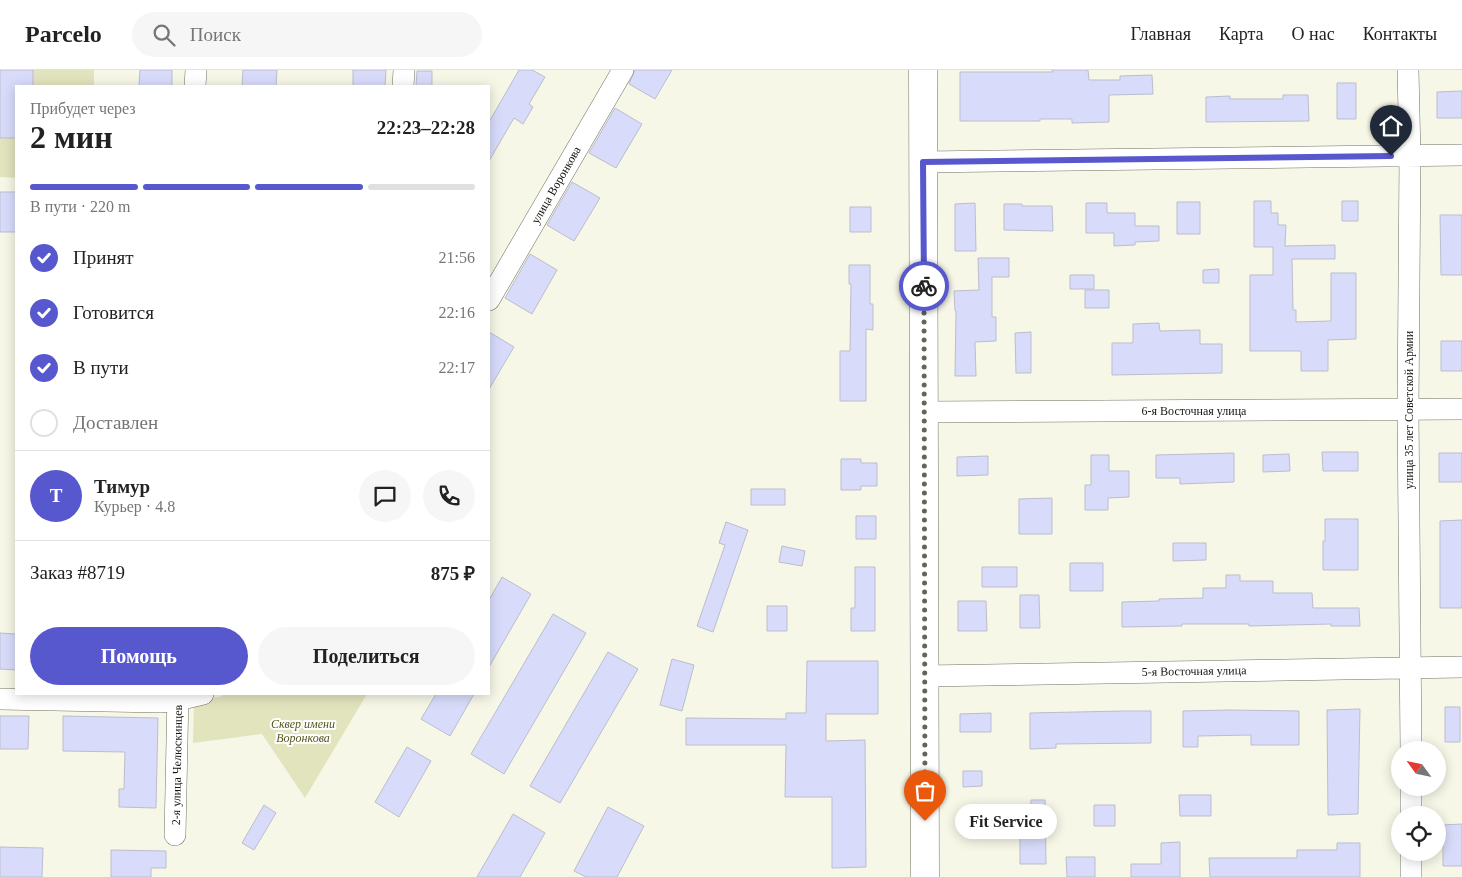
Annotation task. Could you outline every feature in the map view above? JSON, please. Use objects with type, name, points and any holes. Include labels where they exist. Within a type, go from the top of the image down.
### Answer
[{"type":"main road","points":[[923,70],[925,877]]},
{"type":"street","points":[[195,85],[196,70]]},
{"type":"street","points":[[403,85],[404,70]]},
{"type":"street","name":"улица Воронкова","points":[[490,298],[623,70]]},
{"type":"street","name":"улица 35 лет Советской Армии","points":[[1408,70],[1410,156],[1408,410],[1411,741]]},
{"type":"street","points":[[923,162],[1462,155]]},
{"type":"street","name":"6-я Восточная улица","points":[[925,412],[1462,409]]},
{"type":"street","name":"5-я Восточная улица","points":[[925,676],[1462,667]]},
{"type":"street","points":[[0,699],[141,702],[195,695]]},
{"type":"street","name":"2-я улица Челюскинцев","points":[[175,835],[178,697]]},
{"type":"street","points":[[1411,861],[1412,877]]},
{"type":"green space","points":[[0,70],[94,70],[94,85],[15,85],[15,178],[0,177]]},
{"type":"green space","name":"Сквер имени Воронкова","points":[[224,695],[366,695],[305,798],[262,734],[193,743],[194,701]]},
{"type":"building","points":[[0,70],[33,70],[33,85],[15,85],[15,138],[0,138]]},
{"type":"building","points":[[140,70],[172,70],[172,85],[139,85]]},
{"type":"building","points":[[243,70],[277,70],[276,85],[242,85]]},
{"type":"building","points":[[353,70],[386,70],[385,85],[353,85]]},
{"type":"building","points":[[519,70],[532,70],[545,77],[529,104],[533,107],[523,124],[514,118],[490,159],[490,120]]},
{"type":"building","points":[[635,70],[672,70],[655,99],[629,84]]},
{"type":"building","points":[[1052,70],[1088,70],[1089,80],[1120,80],[1120,76],[1152,75],[1153,94],[1109,95],[1109,122],[1072,123],[1072,119],[960,121],[960,72],[1053,72]]},
{"type":"building","points":[[417,71],[432,71],[432,85],[416,85]]},
{"type":"building","points":[[1337,83],[1356,83],[1356,119],[1337,119]]},
{"type":"building","points":[[1462,91],[1462,118],[1437,118],[1437,92]]},
{"type":"building","points":[[1283,95],[1308,95],[1309,121],[1206,122],[1206,97],[1230,96],[1230,99],[1283,99]]},
{"type":"building","points":[[615,108],[642,124],[616,168],[589,153]]},
{"type":"building","points":[[572,182],[600,198],[574,241],[547,225]]},
{"type":"building","points":[[0,192],[15,192],[15,232],[0,232]]},
{"type":"building","points":[[1254,201],[1271,201],[1271,213],[1278,213],[1278,225],[1286,225],[1285,246],[1335,245],[1335,259],[1292,259],[1293,310],[1296,310],[1296,322],[1331,321],[1331,273],[1356,273],[1356,339],[1328,340],[1328,371],[1301,371],[1301,351],[1250,351],[1250,275],[1273,275],[1273,247],[1254,247]]},
{"type":"building","points":[[1342,201],[1358,201],[1358,221],[1342,221]]},
{"type":"building","points":[[1177,202],[1200,202],[1200,234],[1177,234]]},
{"type":"building","points":[[975,203],[976,251],[955,251],[955,204]]},
{"type":"building","points":[[1086,203],[1107,203],[1107,213],[1135,213],[1135,226],[1159,226],[1159,241],[1135,242],[1135,245],[1114,246],[1114,233],[1086,233]]},
{"type":"building","points":[[1004,204],[1052,206],[1053,231],[1004,230]]},
{"type":"building","points":[[850,207],[871,207],[871,232],[850,232]]},
{"type":"building","points":[[1440,215],[1462,215],[1462,275],[1441,275]]},
{"type":"building","points":[[530,254],[557,270],[532,314],[505,298]]},
{"type":"building","points":[[978,258],[1009,258],[1009,277],[992,277],[992,317],[996,317],[996,341],[975,342],[976,376],[955,376],[956,311],[954,291],[979,290]]},
{"type":"building","points":[[849,265],[870,265],[870,304],[873,304],[873,330],[866,329],[866,401],[840,401],[840,351],[850,351],[851,284],[849,284]]},
{"type":"building","points":[[1219,269],[1219,283],[1203,283],[1203,270]]},
{"type":"building","points":[[1070,275],[1094,275],[1094,289],[1070,289]]},
{"type":"building","points":[[1085,290],[1109,290],[1109,308],[1085,308]]},
{"type":"building","points":[[1159,323],[1160,331],[1200,330],[1200,344],[1222,344],[1222,373],[1112,375],[1112,343],[1133,343],[1133,324]]},
{"type":"building","points":[[1031,332],[1031,373],[1016,373],[1015,333]]},
{"type":"building","points":[[490,333],[514,347],[490,387]]},
{"type":"building","points":[[1441,341],[1462,341],[1462,371],[1441,371]]},
{"type":"building","points":[[1322,452],[1358,452],[1358,471],[1323,471]]},
{"type":"building","points":[[1234,453],[1234,482],[1180,484],[1180,478],[1156,478],[1156,455]]},
{"type":"building","points":[[1439,453],[1462,453],[1462,482],[1439,482]]},
{"type":"building","points":[[1289,454],[1290,471],[1263,472],[1263,455]]},
{"type":"building","points":[[1091,455],[1109,455],[1109,471],[1129,471],[1129,497],[1108,498],[1108,510],[1085,510],[1085,485],[1091,485]]},
{"type":"building","points":[[988,456],[988,475],[957,476],[957,457]]},
{"type":"building","points":[[841,459],[861,459],[861,463],[877,463],[877,486],[861,486],[861,490],[841,490]]},
{"type":"building","points":[[751,489],[785,489],[785,505],[751,505]]},
{"type":"building","points":[[1052,498],[1052,534],[1019,534],[1019,499]]},
{"type":"building","points":[[856,516],[876,516],[876,539],[856,539]]},
{"type":"building","points":[[1325,519],[1358,519],[1358,570],[1323,570]]},
{"type":"building","points":[[1462,520],[1462,608],[1440,608],[1440,521]]},
{"type":"building","points":[[726,522],[748,530],[713,632],[697,626],[725,545],[719,543]]},
{"type":"building","points":[[1173,543],[1206,543],[1206,560],[1173,561]]},
{"type":"building","points":[[782,546],[805,551],[802,566],[779,562]]},
{"type":"building","points":[[1070,563],[1103,563],[1103,591],[1070,591]]},
{"type":"building","points":[[855,567],[875,567],[875,631],[851,631],[851,608],[855,608]]},
{"type":"building","points":[[982,567],[1017,567],[1017,587],[982,587]]},
{"type":"building","points":[[1226,575],[1240,575],[1240,581],[1273,581],[1273,593],[1312,593],[1313,608],[1359,608],[1360,626],[1331,626],[1331,624],[1249,626],[1249,624],[1182,624],[1182,626],[1122,627],[1122,602],[1203,598],[1203,588],[1226,588]]},
{"type":"building","points":[[502,577],[531,594],[490,665],[490,598]]},
{"type":"building","points":[[1020,595],[1039,595],[1040,628],[1020,628]]},
{"type":"building","points":[[958,601],[986,601],[987,631],[958,631]]},
{"type":"building","points":[[767,606],[787,606],[787,631],[767,631]]},
{"type":"building","points":[[553,614],[586,633],[504,774],[471,754]]},
{"type":"building","points":[[0,633],[15,634],[15,670],[0,669]]},
{"type":"building","points":[[608,652],[638,669],[560,803],[530,786]]},
{"type":"building","points":[[672,659],[694,665],[682,711],[660,705]]},
{"type":"building","points":[[807,661],[878,661],[878,714],[826,714],[826,741],[865,740],[866,867],[832,868],[832,797],[785,797],[786,745],[686,745],[686,718],[786,719],[786,713],[806,713]]},
{"type":"building","points":[[435,695],[473,695],[450,736],[421,719]]},
{"type":"building","points":[[1445,707],[1460,707],[1460,742],[1445,741]]},
{"type":"building","points":[[1360,709],[1358,814],[1328,815],[1327,710]]},
{"type":"building","points":[[1151,711],[1151,743],[1056,744],[1056,748],[1030,749],[1030,713]]},
{"type":"building","points":[[1183,711],[1299,711],[1299,745],[1251,745],[1251,735],[1198,736],[1198,747],[1183,747]]},
{"type":"building","points":[[991,713],[991,732],[960,732],[960,714]]},
{"type":"building","points":[[0,716],[29,716],[28,749],[0,749]]},
{"type":"building","points":[[63,716],[158,718],[156,808],[119,807],[119,789],[124,789],[125,752],[63,751]]},
{"type":"building","points":[[407,747],[431,761],[399,817],[375,802]]},
{"type":"building","points":[[963,771],[982,771],[982,786],[963,787]]},
{"type":"building","points":[[1179,795],[1211,795],[1211,816],[1180,816]]},
{"type":"building","points":[[1031,800],[1045,800],[1046,864],[1020,864],[1020,836],[1031,836]]},
{"type":"building","points":[[264,805],[276,813],[254,850],[242,843]]},
{"type":"building","points":[[1094,805],[1115,805],[1115,826],[1094,826]]},
{"type":"building","points":[[608,807],[644,826],[617,877],[586,877],[574,871]]},
{"type":"building","points":[[513,814],[545,833],[520,877],[477,877]]},
{"type":"building","points":[[1462,824],[1462,866],[1443,866],[1443,861],[1446,861],[1446,825]]},
{"type":"building","points":[[1180,842],[1180,877],[1131,877],[1131,864],[1161,864],[1161,843]]},
{"type":"building","points":[[1337,843],[1360,843],[1360,877],[1210,877],[1209,858],[1297,858],[1297,850],[1337,850]]},
{"type":"building","points":[[0,847],[43,848],[42,877],[0,877]]},
{"type":"building","points":[[111,850],[166,851],[166,868],[151,868],[151,877],[111,877]]},
{"type":"building","points":[[1066,857],[1095,857],[1095,877],[1067,877]]},
{"type":"way so far","points":[[924,286],[925,821]]},
{"type":"place","name":"Fit Service","points":[[925,821]]},
{"type":"route","points":[[924,286],[923,162],[1391,156]]}]
